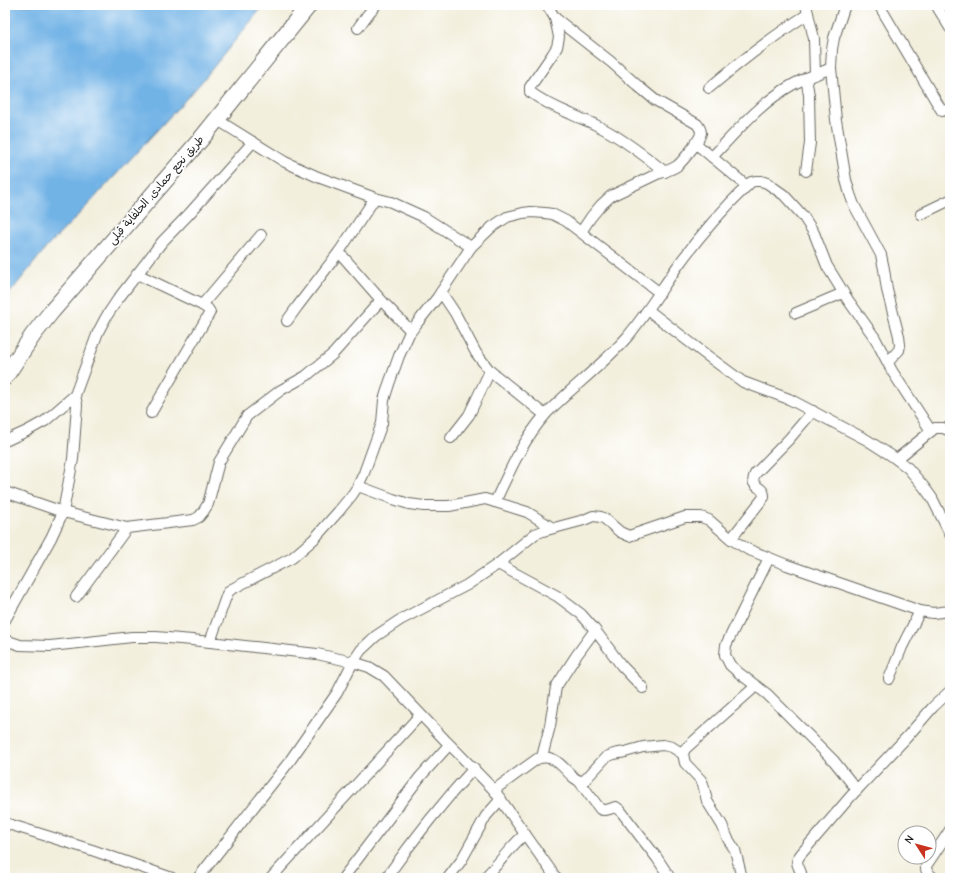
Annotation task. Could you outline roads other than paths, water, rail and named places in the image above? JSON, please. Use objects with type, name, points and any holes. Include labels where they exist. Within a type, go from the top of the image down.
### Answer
[{"type":"main road","name":"طريق نجع حمادى, الحلفاية قبلى","points":[[5,377],[33,335],[52,311],[201,138],[309,5]]},
{"type":"street","points":[[358,28],[376,5]]},
{"type":"street","points":[[547,5],[554,18],[559,37],[557,47],[530,87],[530,92],[569,114],[597,125],[620,138],[642,153],[665,172]]},
{"type":"street","points":[[845,5],[832,49],[831,68],[836,120],[846,180],[850,194],[854,205],[881,255],[886,290],[899,336],[899,350],[888,362]]},
{"type":"street","points":[[879,5],[941,110],[944,111],[950,109]]},
{"type":"street","points":[[936,5],[950,28]]},
{"type":"street","points":[[709,88],[807,10],[814,39],[809,95],[810,143],[806,171]]},
{"type":"street","points":[[554,18],[611,62],[655,100],[697,124],[701,133],[682,162],[676,167],[657,174],[611,196],[591,217],[581,232]]},
{"type":"street","points":[[712,157],[759,108],[777,94],[793,84],[831,68]]},
{"type":"street","points":[[216,119],[285,162],[318,177],[375,198],[391,202],[424,217],[471,247]]},
{"type":"street","points":[[5,441],[45,422],[75,395],[98,332],[106,317],[136,274],[162,242],[186,218],[253,142]]},
{"type":"street","points":[[695,143],[748,186]]},
{"type":"street","points":[[495,502],[523,445],[545,415],[628,336],[710,224],[751,182],[756,181],[767,183],[784,195],[803,216],[814,233],[827,266],[843,293],[875,338],[892,371],[931,431]]},
{"type":"street","points":[[287,321],[339,252],[375,198]]},
{"type":"street","points":[[921,214],[950,200]]},
{"type":"street","points":[[210,642],[227,594],[230,590],[292,558],[314,539],[338,512],[358,486],[382,423],[384,400],[398,356],[411,331],[441,292],[471,247],[492,228],[507,217],[523,212],[552,214],[566,221],[660,293]]},
{"type":"street","points":[[202,305],[260,235]]},
{"type":"street","points":[[339,252],[381,300],[411,331]]},
{"type":"street","points":[[136,274],[202,305],[210,312],[151,413]]},
{"type":"street","points":[[441,292],[455,313],[476,353],[490,371],[545,415]]},
{"type":"street","points":[[796,313],[843,293]]},
{"type":"street","points":[[5,492],[63,512],[127,528],[193,520],[199,517],[208,504],[219,462],[247,416],[281,390],[306,376],[333,354],[381,300]]},
{"type":"street","points":[[648,310],[744,382],[789,399],[867,440],[897,459],[908,468],[932,498],[950,534]]},
{"type":"street","points":[[451,438],[469,415],[490,371]]},
{"type":"street","points":[[5,620],[51,538],[63,512],[73,459],[77,411],[75,395]]},
{"type":"street","points":[[731,539],[764,497],[765,493],[754,483],[755,474],[813,412]]},
{"type":"street","points":[[897,459],[935,428],[943,428],[950,431]]},
{"type":"street","points":[[358,486],[393,500],[424,506],[449,506],[485,499],[527,512],[553,528]]},
{"type":"street","points":[[198,878],[289,762],[336,693],[361,650],[376,636],[400,620],[467,585],[498,564],[536,534],[594,516],[600,517],[620,532],[629,536],[686,517],[702,517],[709,520],[731,539],[747,549],[786,565],[920,610],[933,613],[950,611]]},
{"type":"street","points":[[76,598],[127,528]]},
{"type":"street","points":[[769,558],[726,645],[725,655],[730,665],[767,694],[834,761],[857,790]]},
{"type":"street","points":[[498,564],[557,596],[581,614],[621,665],[643,688]]},
{"type":"street","points":[[889,679],[902,647],[920,610]]},
{"type":"street","points":[[542,757],[550,726],[556,688],[576,656],[595,630]]},
{"type":"street","points":[[5,640],[20,645],[50,646],[132,637],[156,637],[317,654],[369,667],[384,676],[449,745],[474,768],[502,799],[556,878]]},
{"type":"street","points":[[742,878],[735,850],[707,801],[701,780],[685,763],[683,754],[686,749],[756,686]]},
{"type":"street","points":[[800,878],[801,873],[797,860],[857,790],[933,707],[950,691]]},
{"type":"street","points":[[271,878],[420,715]]},
{"type":"street","points":[[343,878],[420,777],[449,745]]},
{"type":"street","points":[[579,781],[584,781],[606,757],[614,754],[643,747],[663,745],[672,747],[683,754]]},
{"type":"street","points":[[494,790],[537,759],[542,757],[554,759],[579,781],[600,809],[607,811],[616,807],[620,810],[657,858],[670,878]]},
{"type":"street","points":[[386,878],[402,855],[454,790],[474,768]]},
{"type":"street","points":[[448,878],[461,862],[486,816],[502,799]]},
{"type":"street","points":[[5,823],[92,850],[172,878]]},
{"type":"street","points":[[488,874],[525,834]]},
{"type":"street","points":[[934,878],[927,872],[926,866],[949,834]]},
{"type":"water","points":[[5,5],[264,5],[199,85],[46,248],[5,299]]}]
